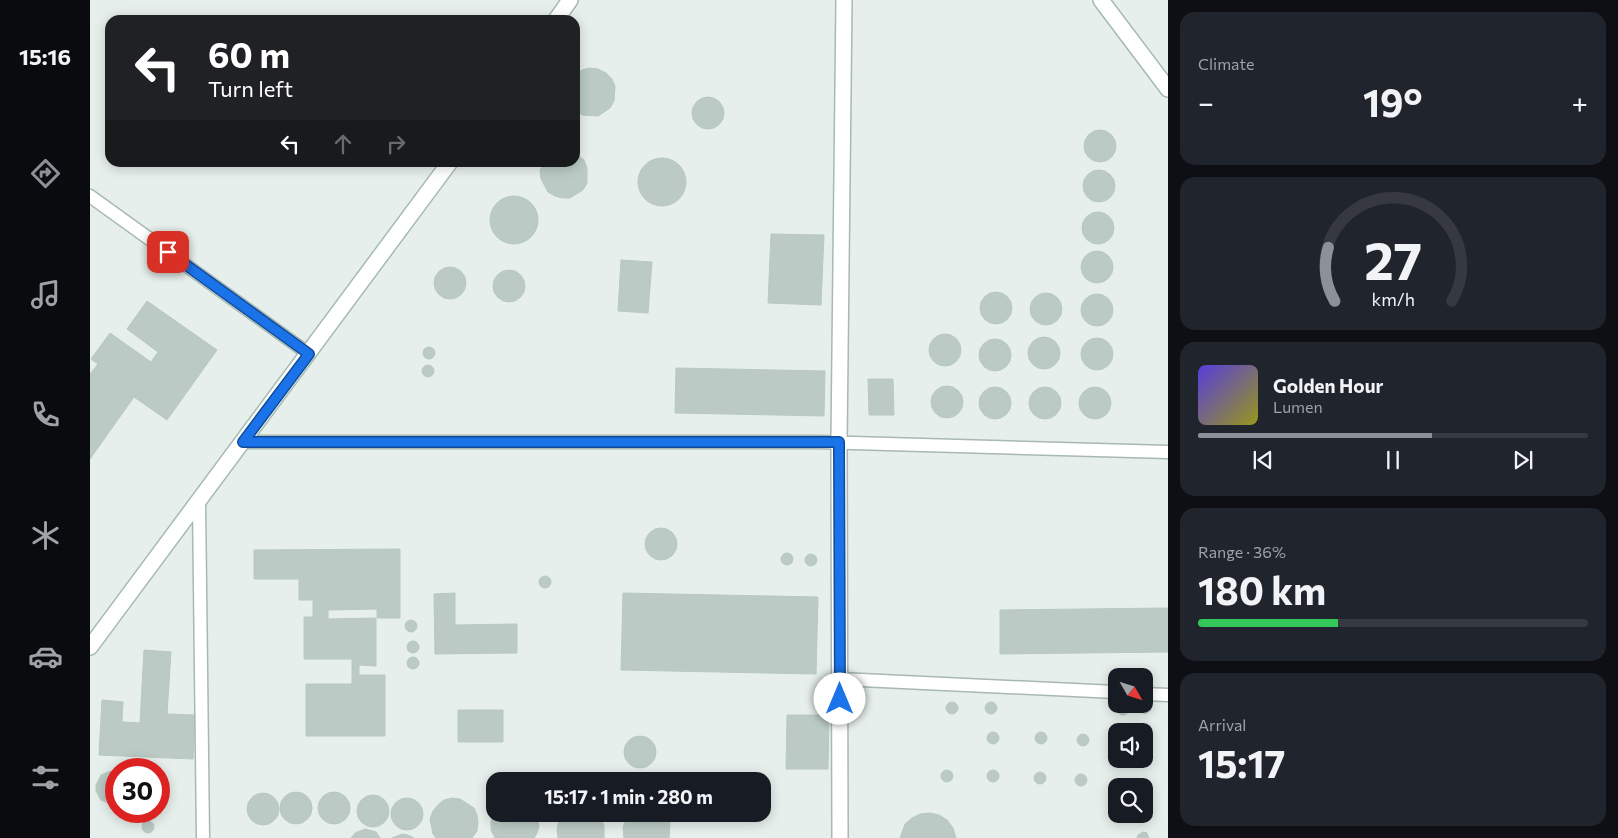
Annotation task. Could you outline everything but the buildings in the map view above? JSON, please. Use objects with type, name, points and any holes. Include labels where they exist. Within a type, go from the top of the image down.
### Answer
[{"type":"street","points":[[560,15],[570,0]]},
{"type":"street","points":[[840,838],[839,442],[844,0]]},
{"type":"street","points":[[1101,0],[1168,89]]},
{"type":"street","points":[[90,647],[446,167]]},
{"type":"lane","points":[[90,196],[309,354]]},
{"type":"lane","points":[[243,442],[839,442],[1168,452]]},
{"type":"lane","points":[[199,502],[202,838]]},
{"type":"lane","points":[[840,679],[1108,692]]},
{"type":"lane","points":[[1153,694],[1168,695]]},
{"type":"route","points":[[168,252],[309,354],[243,442],[839,442],[840,699]]}]
